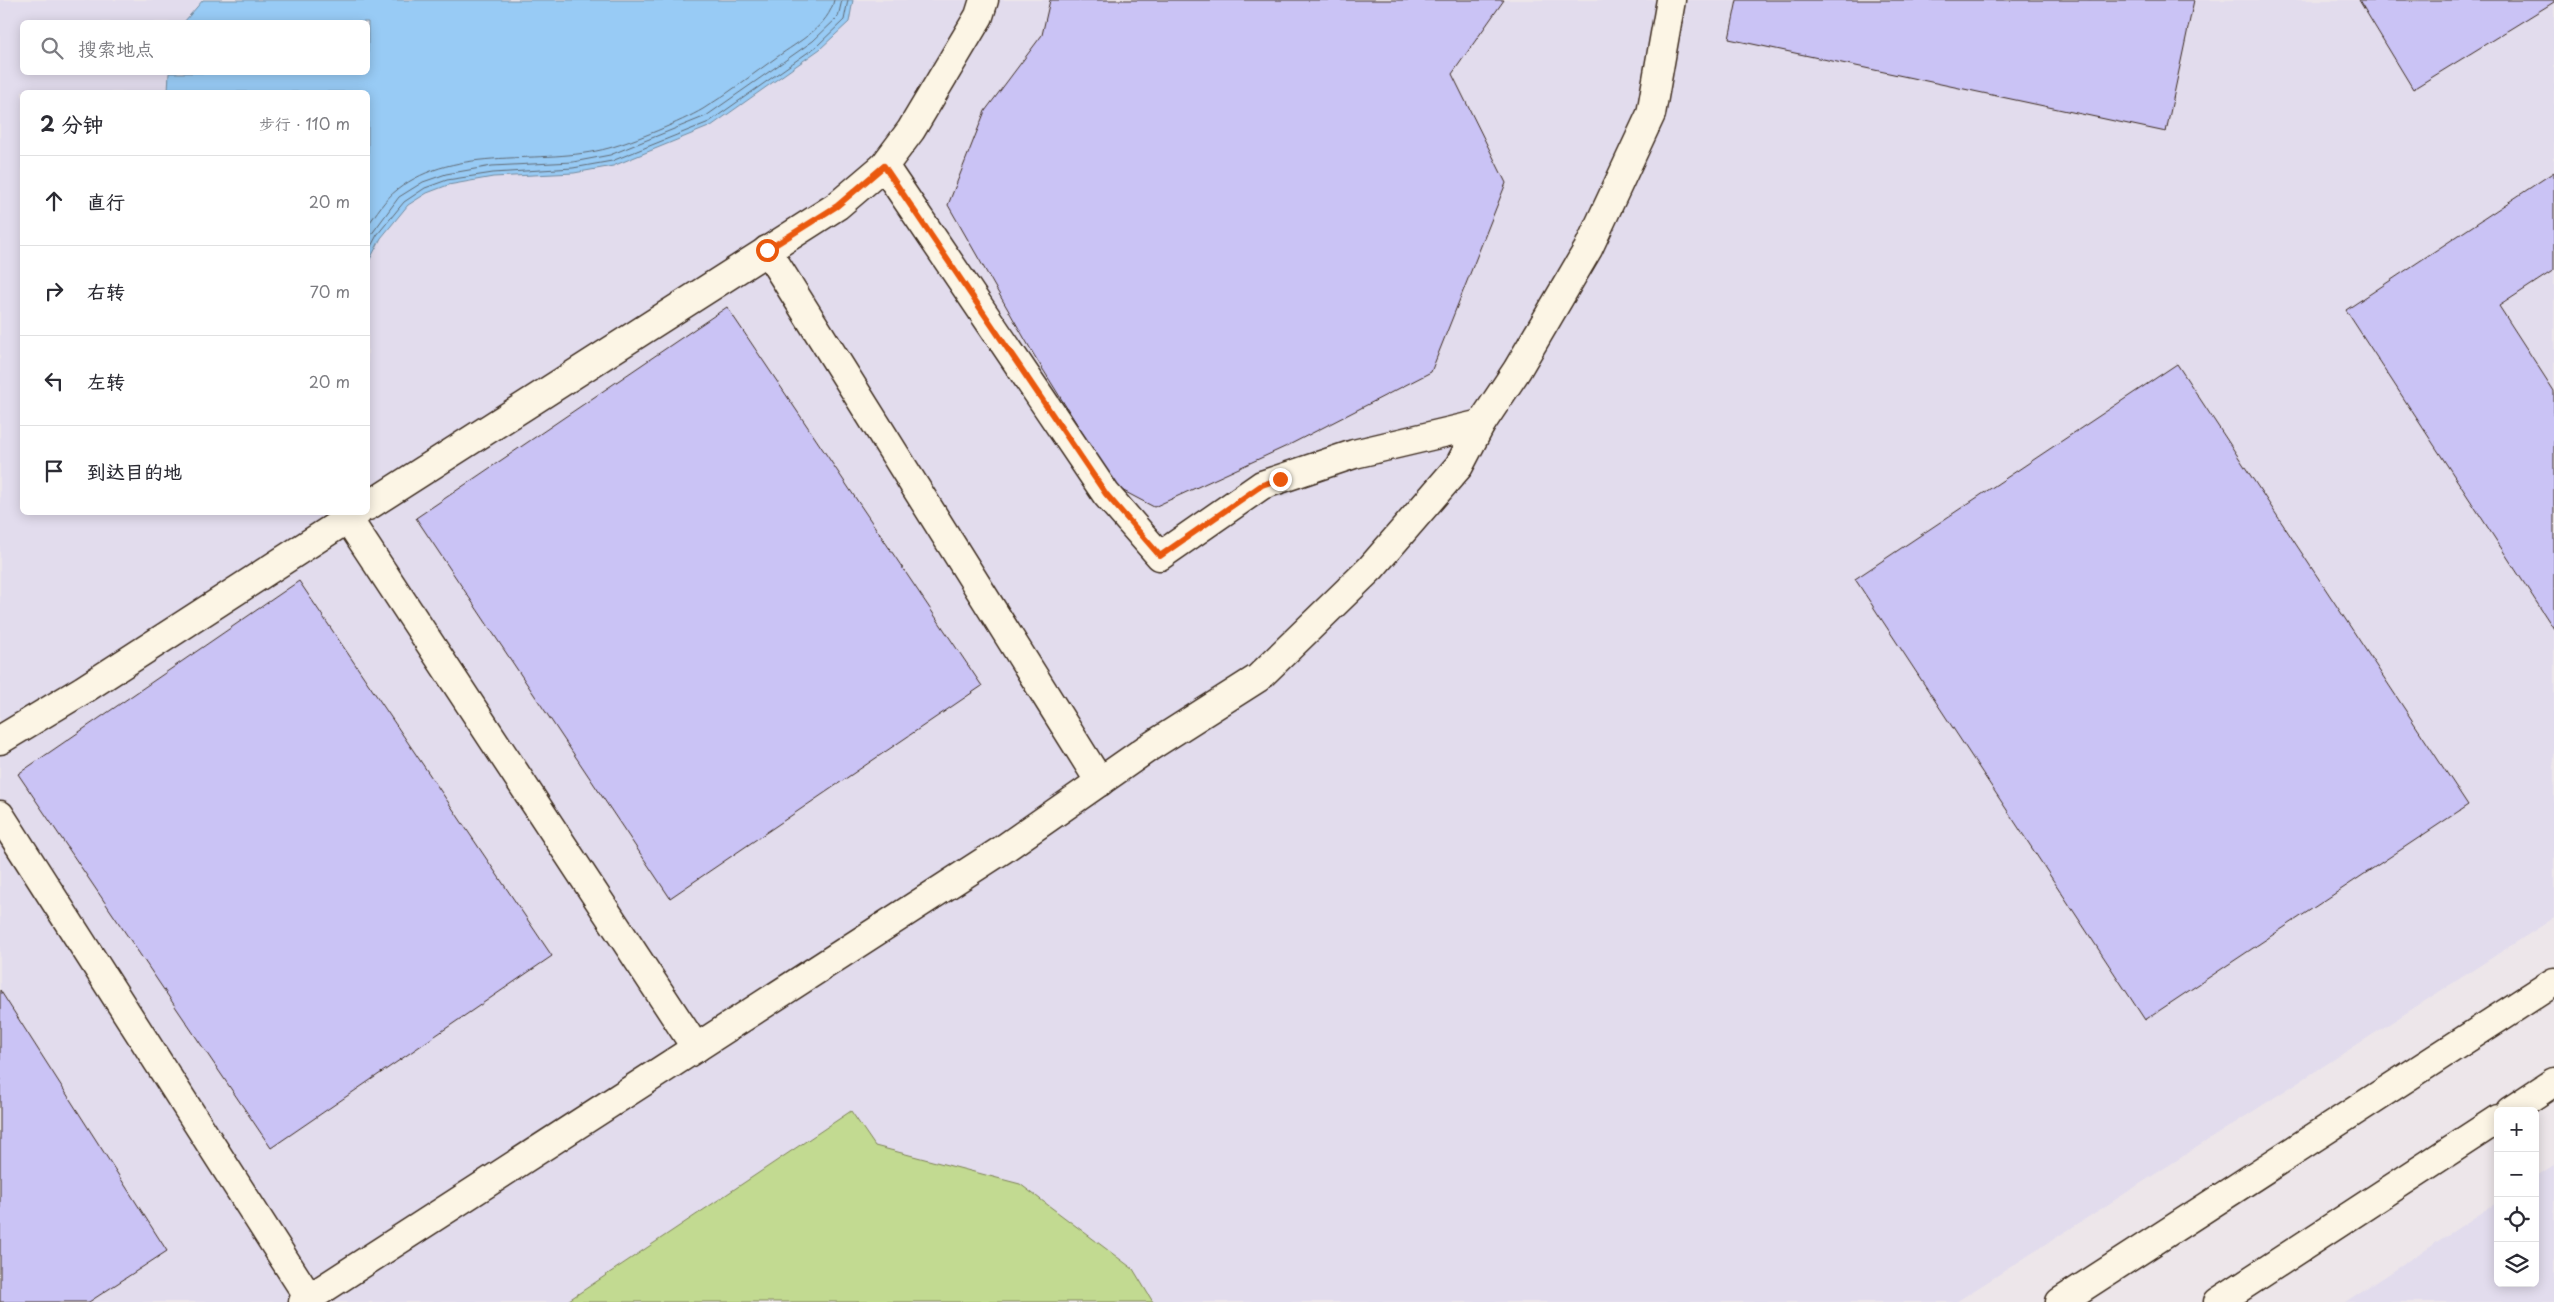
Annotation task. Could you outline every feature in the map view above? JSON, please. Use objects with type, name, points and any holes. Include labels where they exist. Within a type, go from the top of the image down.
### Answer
[{"type":"street","points":[[370,505],[837,206],[884,166],[911,130],[979,16],[984,0]]},
{"type":"street","points":[[0,815],[306,1300],[1002,850],[1148,748],[1258,678],[1371,568],[1459,466],[1481,424],[1517,370],[1588,249],[1651,114],[1671,0]]},
{"type":"street","points":[[884,166],[1106,494],[1160,556],[1262,485],[1354,454],[1481,424]]},
{"type":"street","points":[[767,250],[1100,782]]},
{"type":"street","points":[[0,740],[355,515]]},
{"type":"street","points":[[359,515],[696,1048]]},
{"type":"street","points":[[2060,1302],[2554,982]]},
{"type":"street","points":[[2516,1107],[2554,1082]]},
{"type":"street","points":[[2218,1302],[2494,1122]]},
{"type":"shaded area","points":[[0,0],[2554,0],[2554,918],[1956,1302],[0,1302]]},
{"type":"shaded area","points":[[2554,1165],[2554,1302],[2345,1302],[2494,1205],[2494,1287],[2539,1287],[2539,1174]]},
{"type":"green space","points":[[851,1111],[875,1146],[1020,1184],[1133,1269],[1153,1302],[566,1302]]},
{"type":"water","points":[[203,0],[853,0],[849,22],[820,49],[711,126],[613,166],[574,173],[493,177],[448,185],[427,193],[408,205],[381,238],[370,259],[370,90],[168,90],[169,75],[370,75],[370,20],[186,20]]},
{"type":"building","points":[[1050,0],[1504,0],[1452,74],[1506,183],[1431,372],[1287,446],[1154,507],[1116,487],[1034,355],[948,205],[985,111],[1042,35]]},
{"type":"building","points":[[1737,0],[2194,0],[2166,132],[1729,39]]},
{"type":"building","points":[[2359,0],[2554,0],[2554,2],[2413,89]]},
{"type":"building","points":[[2554,172],[2554,270],[2499,306],[2554,391],[2554,629],[2346,310]]},
{"type":"building","points":[[727,307],[982,686],[670,898],[416,518]]},
{"type":"building","points":[[2177,364],[2468,805],[2145,1020],[1855,579]]},
{"type":"building","points":[[299,581],[552,956],[271,1148],[18,774]]},
{"type":"building","points":[[0,990],[167,1251],[89,1302],[0,1302]]},
{"type":"route","points":[[767,250],[837,206],[884,166],[1106,494],[1160,556],[1262,485],[1280,479]]}]
